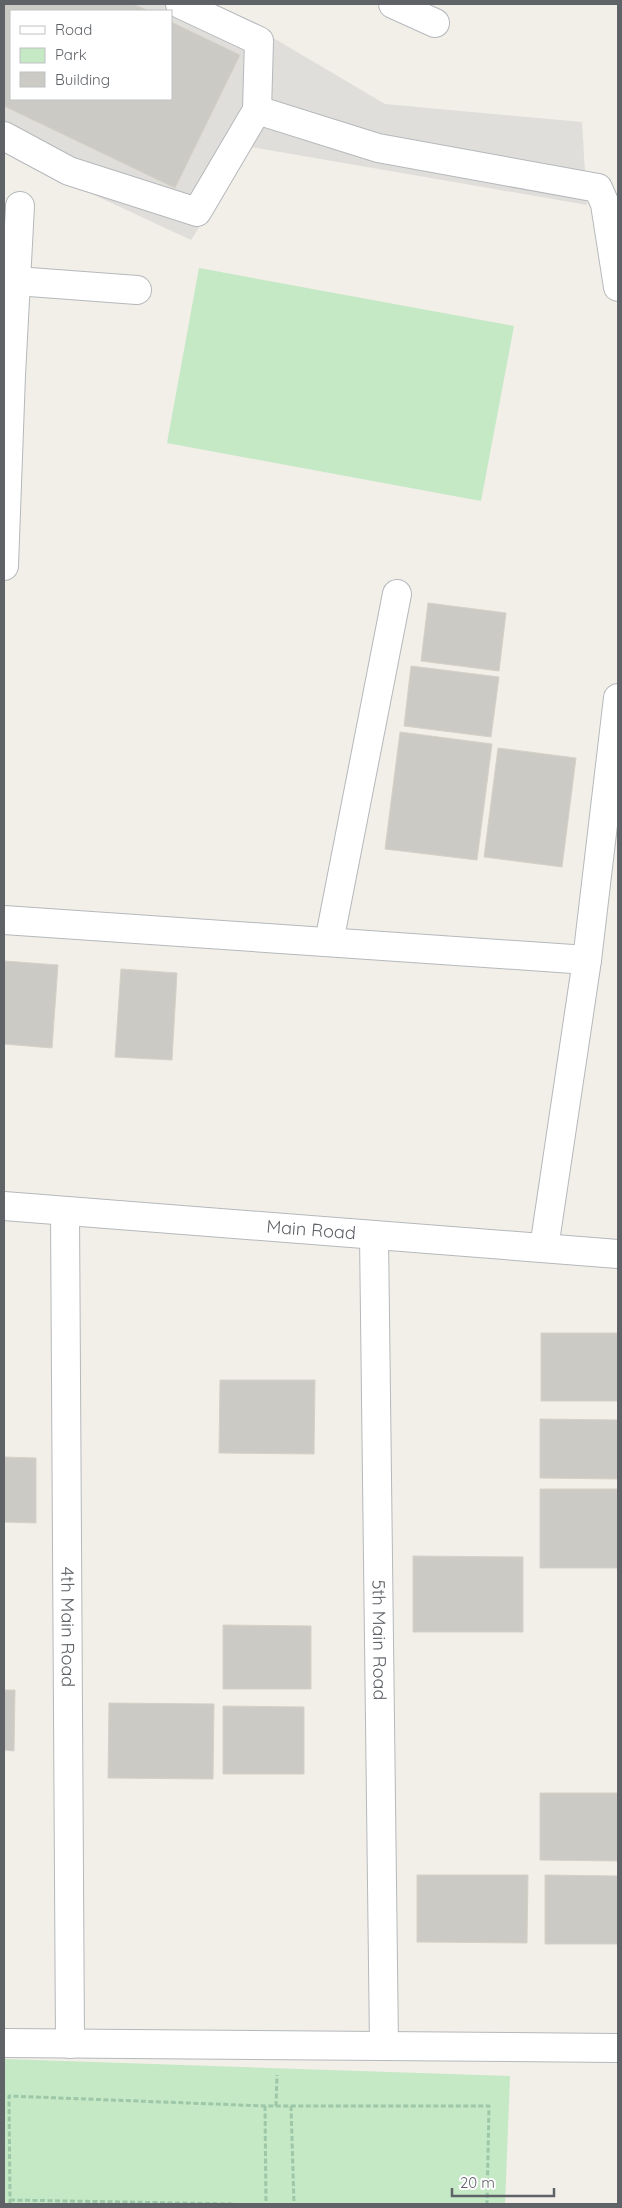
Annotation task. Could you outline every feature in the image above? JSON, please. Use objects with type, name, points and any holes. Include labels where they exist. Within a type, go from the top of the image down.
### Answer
[{"type":"street","points":[[4,136],[69,171],[197,212],[256,110],[258,41],[180,4]]},
{"type":"street","points":[[393,4],[436,23]]},
{"type":"street","points":[[256,110],[378,148],[598,188],[605,204],[618,287]]},
{"type":"street","points":[[4,566],[20,206]]},
{"type":"street","points":[[16,281],[137,290]]},
{"type":"street","points":[[329,942],[397,594]]},
{"type":"street","points":[[544,1248],[587,960],[618,698]]},
{"type":"street","points":[[4,920],[587,960]]},
{"type":"street","name":"Main Road","points":[[4,1206],[618,1254]]},
{"type":"street","name":"4th Main Road","points":[[65,1211],[70,2044]]},
{"type":"street","name":"5th Main Road","points":[[374,1235],[384,2046]]},
{"type":"street","points":[[4,2043],[618,2048]]},
{"type":"path","points":[[236,2204],[10,2202],[9,2096],[265,2106],[489,2106],[487,2204]]},
{"type":"path","points":[[265,2106],[266,2204]]},
{"type":"path","points":[[291,2106],[294,2204]]},
{"type":"shaded area","points":[[4,4],[201,4],[265,33],[385,104],[582,122],[587,205],[251,147],[191,240],[51,175],[4,149]]},
{"type":"green space","points":[[199,268],[514,326],[481,501],[167,443]]},
{"type":"green space","points":[[4,2059],[510,2076],[505,2204],[4,2204]]},
{"type":"building","points":[[4,4],[133,4],[147,10],[10,10],[10,100],[172,100],[172,22],[240,55],[175,188],[4,106]]},
{"type":"building","points":[[428,603],[506,613],[499,671],[421,661]]},
{"type":"building","points":[[411,666],[499,677],[491,737],[404,726]]},
{"type":"building","points":[[400,732],[492,744],[477,860],[385,849]]},
{"type":"building","points":[[498,748],[576,758],[562,867],[484,857]]},
{"type":"building","points":[[4,961],[58,965],[52,1048],[4,1044]]},
{"type":"building","points":[[121,969],[177,973],[172,1060],[115,1057]]},
{"type":"building","points":[[541,1333],[618,1333],[618,1401],[541,1401]]},
{"type":"building","points":[[220,1380],[315,1380],[314,1454],[219,1453]]},
{"type":"building","points":[[540,1419],[618,1420],[618,1479],[540,1478]]},
{"type":"building","points":[[4,1457],[36,1458],[36,1523],[4,1522]]},
{"type":"building","points":[[540,1489],[618,1489],[618,1568],[540,1568]]},
{"type":"building","points":[[413,1556],[523,1557],[523,1632],[413,1632]]},
{"type":"building","points":[[223,1625],[311,1626],[311,1689],[223,1689]]},
{"type":"building","points":[[4,1690],[15,1690],[14,1751],[4,1750]]},
{"type":"building","points":[[109,1703],[214,1704],[213,1779],[108,1778]]},
{"type":"building","points":[[223,1706],[304,1707],[304,1774],[223,1774]]},
{"type":"building","points":[[540,1793],[618,1793],[618,1861],[540,1860]]},
{"type":"building","points":[[417,1875],[528,1875],[527,1943],[417,1942]]},
{"type":"building","points":[[545,1875],[618,1876],[618,1944],[545,1944]]}]
